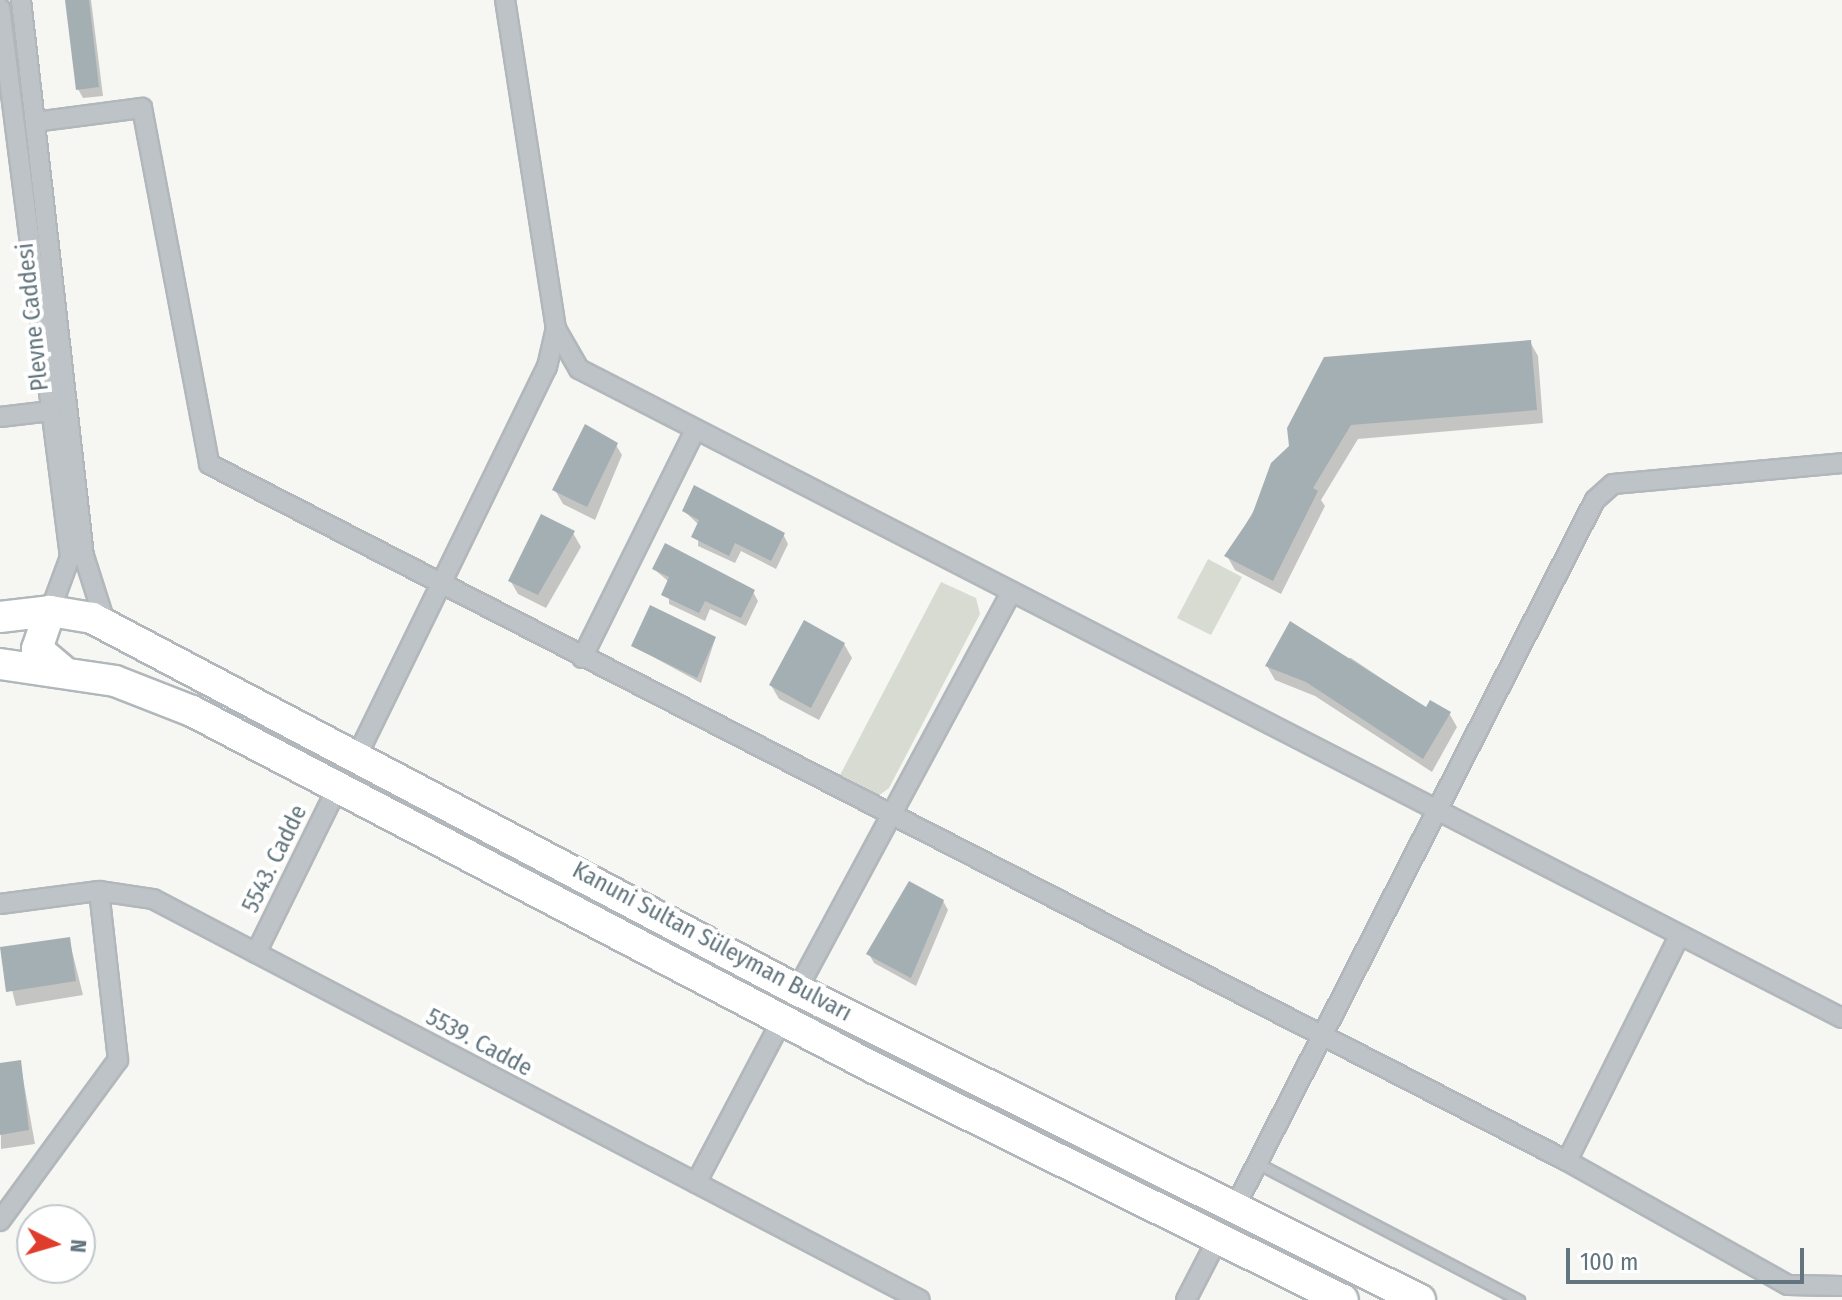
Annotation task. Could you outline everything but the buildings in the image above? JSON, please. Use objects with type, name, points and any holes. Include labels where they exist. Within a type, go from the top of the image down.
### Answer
[{"type":"main road","name":"Kanuni Sultan Süleyman Bulvarı","points":[[0,617],[50,611],[106,625],[797,990],[1420,1300]]},
{"type":"main road","points":[[50,611],[37,649],[69,671],[101,661],[106,625]]},
{"type":"main road","name":"Kanuni Sultan Süleyman Bulvarı","points":[[0,664],[69,671],[192,711],[782,1020],[1343,1300]]},
{"type":"street","name":"Plevne Caddesi","points":[[21,0],[35,122],[34,201],[51,411],[70,557],[50,611]]},
{"type":"street","points":[[505,0],[556,329],[579,369],[1009,596],[1442,810],[1679,936],[1842,1018]]},
{"type":"street","name":"Plevne Caddesi","points":[[0,8],[34,201],[84,556],[106,625]]},
{"type":"street","points":[[35,122],[142,108],[209,464],[442,587],[1567,1161],[1789,1292],[1842,1286]]},
{"type":"street","points":[[357,756],[547,367],[556,329]]},
{"type":"street","points":[[0,417],[51,411]]},
{"type":"street","points":[[582,658],[695,430]]},
{"type":"street","points":[[1235,1207],[1322,1034],[1442,810],[1595,500],[1613,484],[1842,463]]},
{"type":"street","points":[[797,990],[1009,596]]},
{"type":"street","name":"5543. Cadde","points":[[256,953],[338,786]]},
{"type":"street","points":[[0,1221],[118,1060],[99,891]]},
{"type":"street","name":"5539. Cadde","points":[[0,904],[99,891],[153,899],[920,1300]]},
{"type":"street","points":[[1567,1161],[1679,936]]},
{"type":"street","points":[[696,1183],[782,1020]]},
{"type":"street","points":[[1186,1300],[1218,1238]]},
{"type":"lane","points":[[1257,1163],[1519,1300]]},
{"type":"shaded area","points":[[1208,559],[1242,577],[1211,635],[1177,618]]},
{"type":"shaded area","points":[[941,582],[976,598],[980,614],[889,788],[877,797],[839,777]]}]
